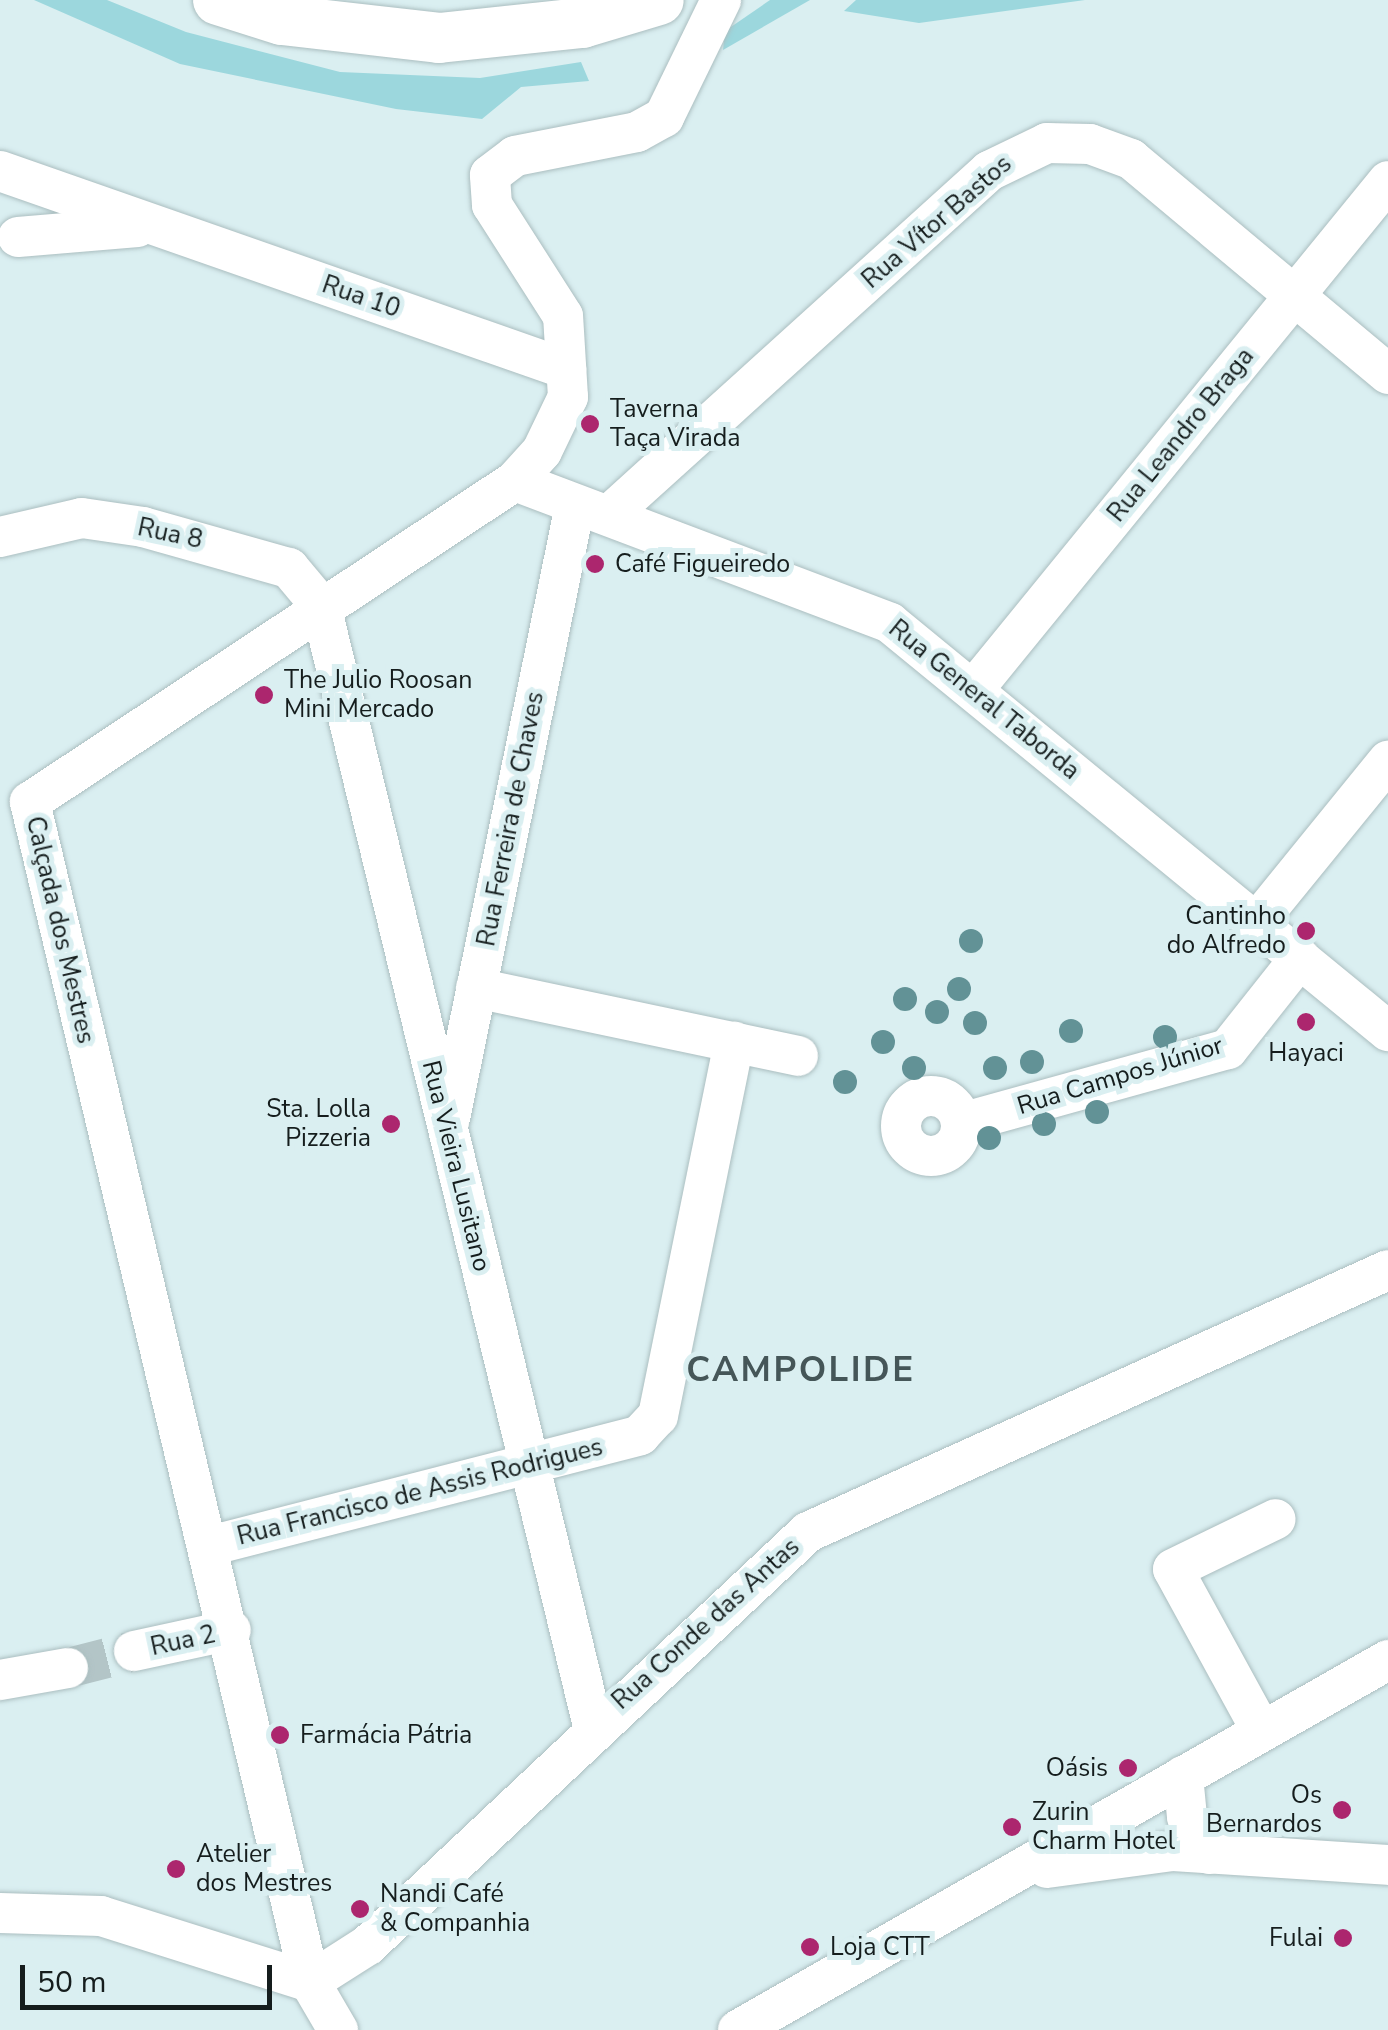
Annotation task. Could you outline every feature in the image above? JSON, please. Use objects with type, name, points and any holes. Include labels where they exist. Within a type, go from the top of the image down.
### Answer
[{"type":"main road","points":[[218,0],[282,20],[439,38],[582,22],[659,0]]},
{"type":"street","name":"Calçada dos Mestres","points":[[338,2030],[310,1982],[213,1546],[15,809],[515,481],[556,428],[566,369],[563,316],[492,206],[490,175],[515,156],[607,140],[664,117],[720,0]]},
{"type":"street","name":"Rua Vítor Bastos","points":[[592,510],[989,171],[1026,149],[1090,144],[1131,160],[1388,374]]},
{"type":"street","name":"Rua 10","points":[[155,226],[9,241],[7,173],[566,369]]},
{"type":"street","name":"Rua Leandro Braga","points":[[974,689],[1388,181]]},
{"type":"street","name":"Rua General Taborda","points":[[515,481],[868,612],[974,689],[1388,1031]]},
{"type":"street","name":"Rua Ferreira de Chaves","points":[[447,1133],[476,988],[592,510]]},
{"type":"street","name":"Rua 8","points":[[0,537],[82,518],[143,527],[289,568],[320,606]]},
{"type":"street","name":"Rua Vieira Lusitano","points":[[320,606],[592,1726]]},
{"type":"street","points":[[1256,922],[1388,760]]},
{"type":"street","name":"Rua Campos Júnior","points":[[961,1123],[1228,1049],[1300,958]]},
{"type":"street","points":[[476,988],[798,1056]]},
{"type":"street","name":"Rua Francisco de Assis Rodrigues","points":[[213,1546],[527,1469],[640,1435],[658,1416],[734,1042]]},
{"type":"street","name":"Rua Conde das Antas","points":[[310,1982],[368,1944],[592,1726],[808,1532],[1388,1270]]},
{"type":"street","points":[[1261,1730],[1173,1569],[1276,1519]]},
{"type":"street","name":"Rua 2","points":[[134,1651],[231,1630]]},
{"type":"street","points":[[738,2030],[1388,1660]]},
{"type":"street","points":[[0,1680],[68,1668]]},
{"type":"street","points":[[1182,1776],[1188,1818],[1209,1854]]},
{"type":"street","points":[[996,1884],[1101,1856],[1209,1854],[1388,1865]]},
{"type":"street","points":[[0,1914],[100,1916],[310,1982]]},
{"type":"shaded area","points":[[34,0],[107,0],[186,32],[340,72],[480,78],[581,62],[589,81],[521,87],[482,119],[396,109],[180,64]]},
{"type":"shaded area","points":[[770,0],[810,0],[723,50],[725,31]]},
{"type":"shaded area","points":[[856,0],[1085,0],[919,23],[844,11]]},
{"type":"tunnel","points":[[68,1668],[134,1651]]},
{"type":"place","name":"Taverna Taça Virada","points":[[590,424]]},
{"type":"place","name":"Café Figueiredo","points":[[595,564]]},
{"type":"place","name":"The Julio Roosan Mini Mercado","points":[[264,695]]},
{"type":"place","name":"Cantinho do Alfredo","points":[[1306,931]]},
{"type":"place","name":"Hayaci","points":[[1306,1022]]},
{"type":"place","name":"Sta. Lolla Pizzeria","points":[[391,1124]]},
{"type":"place","name":"Farmácia Pátria","points":[[280,1735]]},
{"type":"place","name":"Oásis","points":[[1128,1768]]},
{"type":"place","name":"Os Bernardos","points":[[1342,1810]]},
{"type":"place","name":"Zurin Charm Hotel","points":[[1012,1827]]},
{"type":"place","name":"Atelier dos Mestres","points":[[176,1869]]},
{"type":"place","name":"Nandi Café & Companhia","points":[[360,1909]]},
{"type":"place","name":"Fulai","points":[[1343,1938]]},
{"type":"place","name":"Loja CTT","points":[[810,1947]]},
{"type":"district","name":"CAMPOLIDE","points":[[801,1370]]}]
